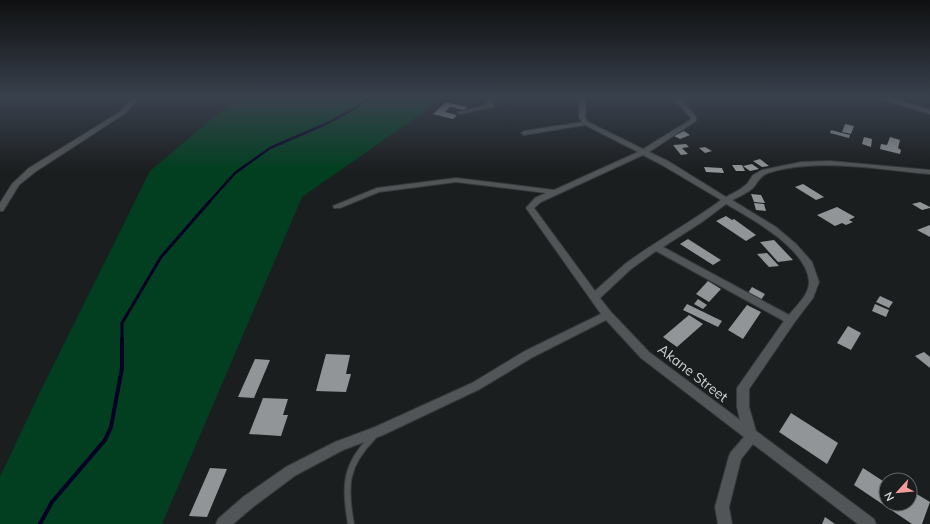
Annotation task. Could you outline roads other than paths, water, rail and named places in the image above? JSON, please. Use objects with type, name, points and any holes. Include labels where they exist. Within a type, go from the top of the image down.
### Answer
[{"type":"street","points":[[0,209],[16,184],[32,170],[109,121]]},
{"type":"street","points":[[337,206],[377,190],[456,180],[555,192],[644,152],[692,121]]},
{"type":"street","points":[[524,132],[586,123],[644,152],[726,200],[773,230],[793,246],[807,262],[814,282],[810,296],[790,320],[743,388],[743,407],[751,437],[735,456],[722,507],[726,524]]},
{"type":"street","points":[[594,298],[628,267],[656,247],[699,220],[726,200],[742,192],[750,186],[756,177],[765,172],[801,164],[830,163],[930,172]]},
{"type":"street","name":"Akane Street","points":[[555,192],[534,203],[530,208],[607,315],[646,355],[751,437],[869,524]]},
{"type":"street","points":[[656,247],[790,320]]},
{"type":"street","points":[[223,524],[248,502],[291,470],[339,446],[379,432],[476,386],[530,354],[607,315]]},
{"type":"lane","points":[[352,524],[346,501],[348,471],[360,448],[379,432]]},
{"type":"waterway","points":[[209,202],[235,173],[270,148],[331,121]]},
{"type":"waterway","points":[[40,524],[52,502],[105,440],[111,427],[122,368],[122,323],[161,257],[210,201]]}]
